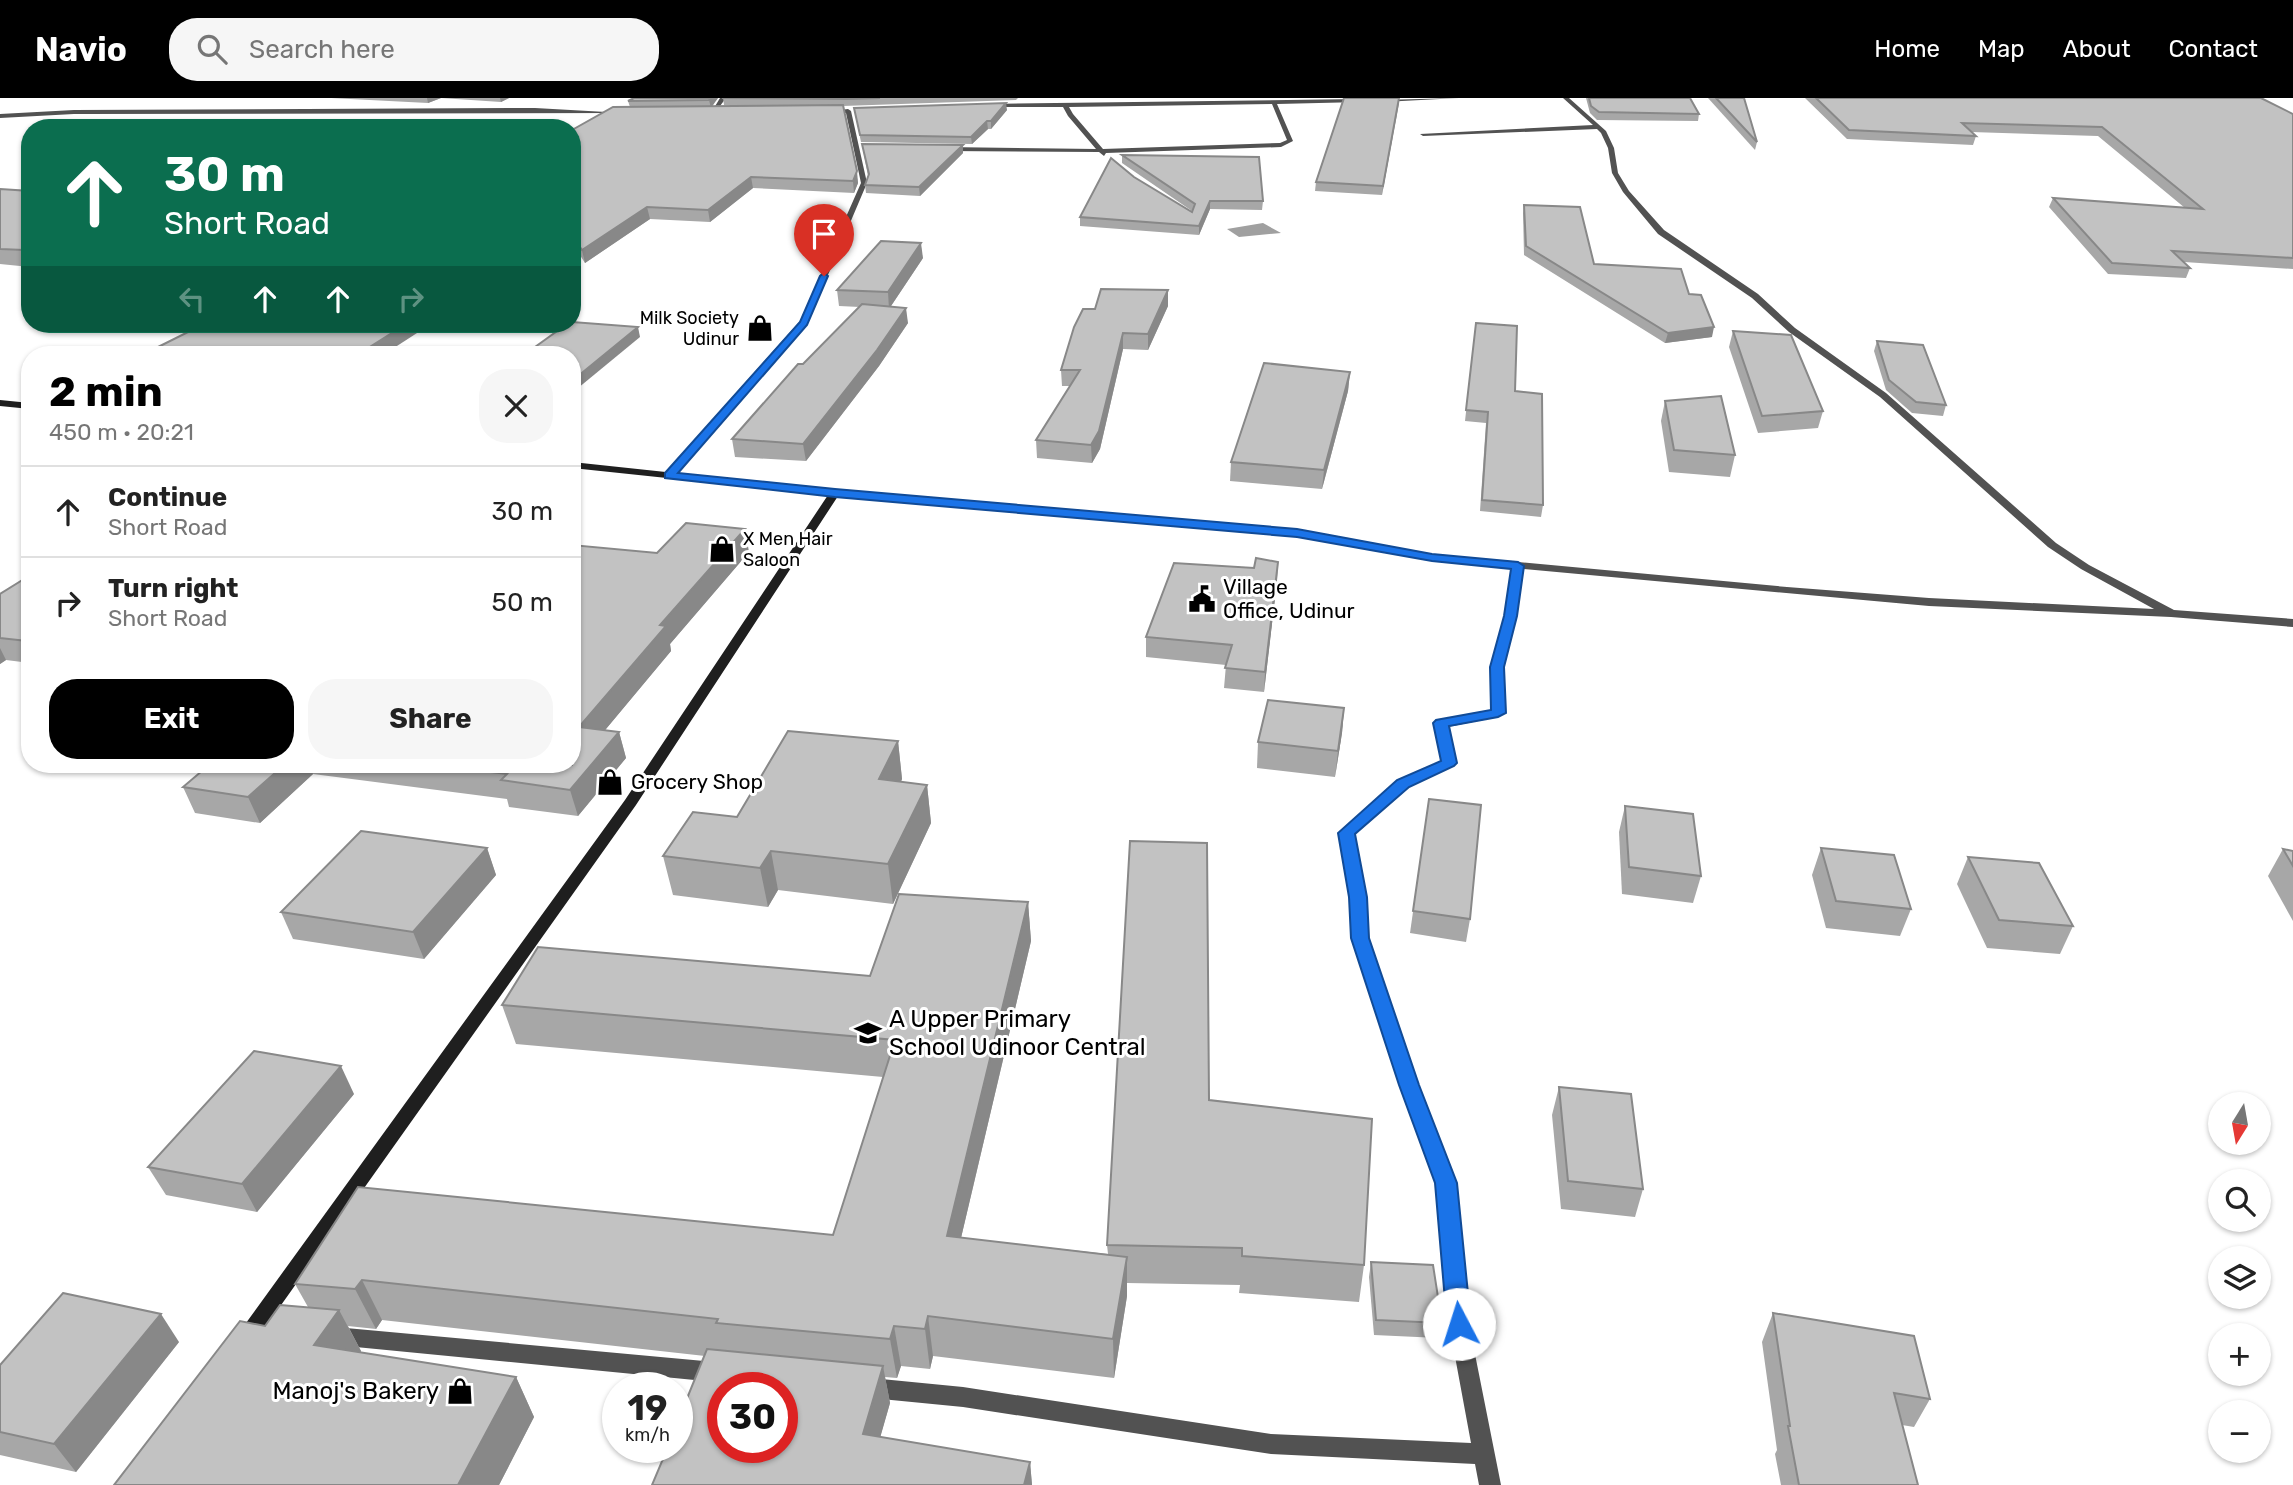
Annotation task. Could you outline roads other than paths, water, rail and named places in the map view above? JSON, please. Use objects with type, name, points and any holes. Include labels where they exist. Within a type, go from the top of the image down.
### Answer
[{"type":"main road","points":[[0,403],[21,405]]},
{"type":"main road","points":[[238,1351],[631,802],[835,493],[581,466]]},
{"type":"street","points":[[704,113],[734,111],[716,107],[723,98]]},
{"type":"street","points":[[1073,98],[1080,104]]},
{"type":"street","points":[[976,106],[1456,98]]},
{"type":"street","points":[[1566,98],[1598,127],[1611,148],[1615,173],[1626,192],[1661,232],[1746,290],[1801,337],[1883,395],[2052,545],[2085,567],[2171,613]]},
{"type":"street","points":[[935,149],[1100,151],[1281,145],[1290,141],[1274,103]]},
{"type":"street","points":[[1065,105],[1100,151],[1114,163]]},
{"type":"street","points":[[0,116],[74,112],[535,110],[628,113]]},
{"type":"street","points":[[669,475],[804,323],[864,183],[848,111]]},
{"type":"street","points":[[821,112],[861,111]]},
{"type":"street","points":[[1423,134],[1598,127]]},
{"type":"street","points":[[856,147],[869,148]]},
{"type":"street","points":[[835,493],[1297,533],[1432,557],[1518,566],[1929,602],[2171,613],[2293,623]]},
{"type":"street","points":[[1490,1485],[1459,1324],[1446,1183],[1409,1085],[1360,938],[1358,897],[1346,833],[1403,783],[1449,763],[1441,723],[1498,713],[1497,667],[1510,616],[1518,566]]},
{"type":"street","points":[[253,1329],[281,1331]]},
{"type":"street","points":[[308,1334],[709,1372]]},
{"type":"street","points":[[853,1386],[963,1397],[1271,1444],[1483,1454]]},
{"type":"place","name":"Milk Society Udinur","points":[[760,328]]},
{"type":"place","name":"X Men Hair Saloon","points":[[722,549]]},
{"type":"place","name":"Village Office, Udinur","points":[[1202,599]]},
{"type":"place","name":"Grocery Shop","points":[[610,782]]},
{"type":"place","name":"A Upper Primary School Udinoor Central","points":[[868,1033]]},
{"type":"place","name":"Manoj's Bakery","points":[[460,1391]]}]
